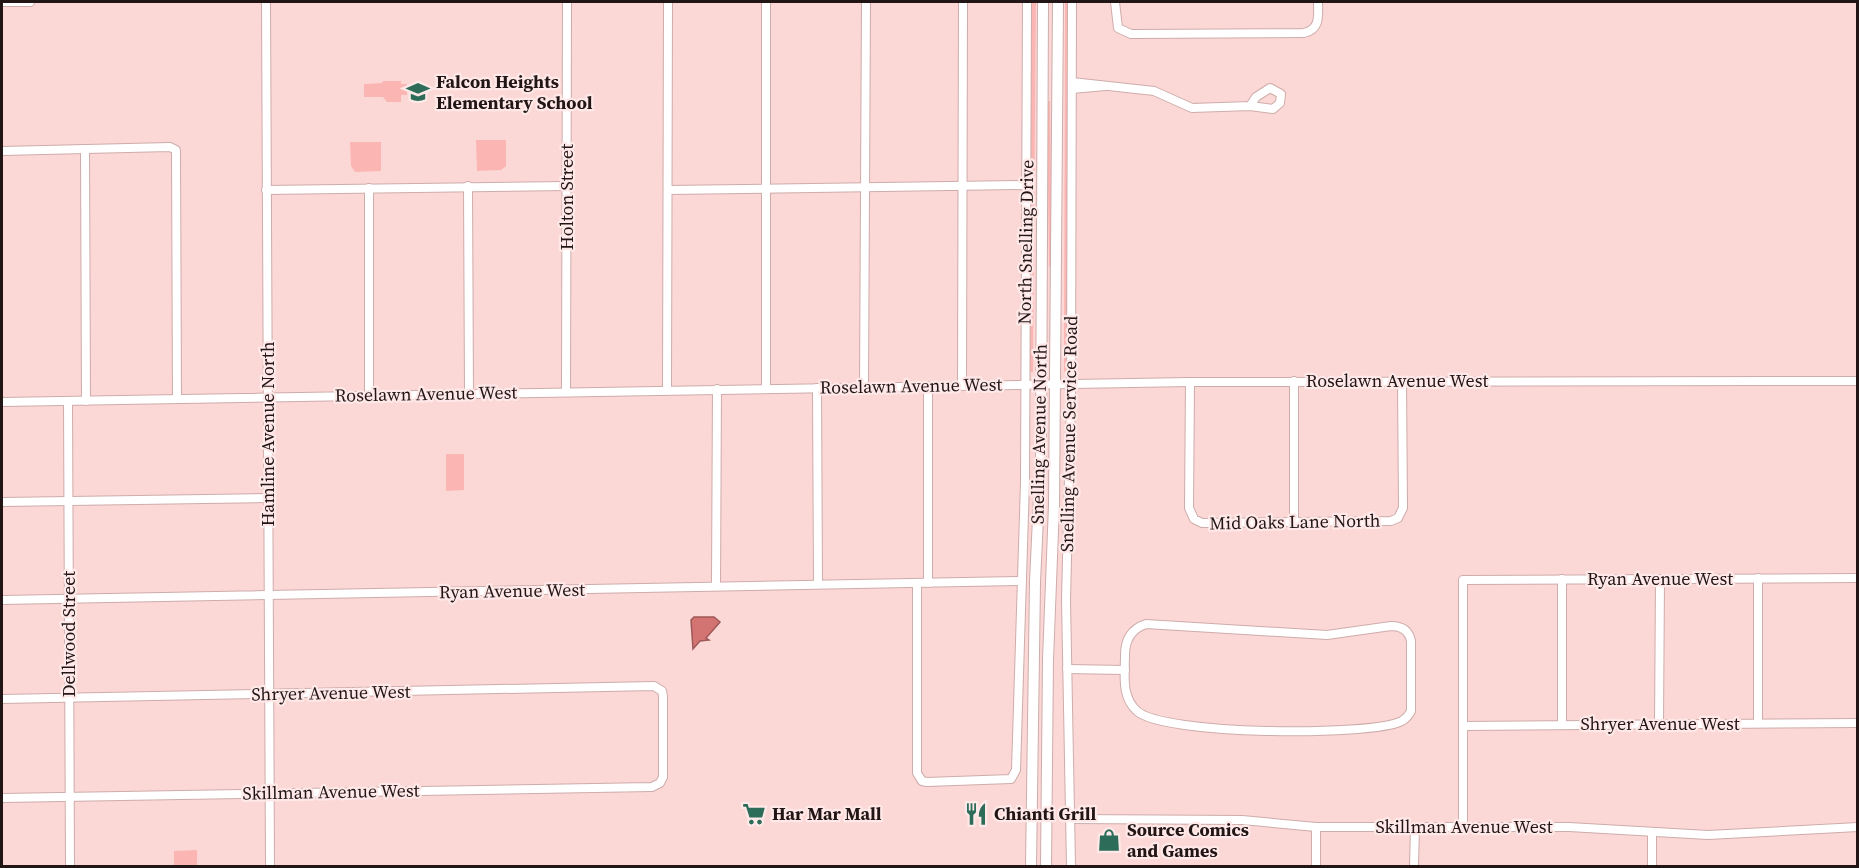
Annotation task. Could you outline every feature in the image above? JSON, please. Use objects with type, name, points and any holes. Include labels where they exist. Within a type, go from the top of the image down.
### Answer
[{"type":"main road","name":"Snelling Avenue North","points":[[1031,867],[1032,701],[1041,454],[1043,2]]},
{"type":"main road","name":"Snelling Avenue North","points":[[1046,867],[1055,384],[1058,2]]},
{"type":"street","points":[[2,2],[30,2]]},
{"type":"street","name":"Hamline Avenue North","points":[[266,2],[270,867]]},
{"type":"street","name":"Holton Street","points":[[567,2],[567,392]]},
{"type":"street","points":[[667,390],[668,2]]},
{"type":"street","points":[[766,2],[766,389]]},
{"type":"street","points":[[864,387],[866,2]]},
{"type":"street","points":[[962,385],[963,2]]},
{"type":"street","name":"North Snelling Drive","points":[[917,583],[916,768],[918,777],[927,782],[1007,781],[1015,773],[1025,493],[1027,2]]},
{"type":"street","name":"Snelling Avenue Service Road","points":[[1071,867],[1067,669],[1071,384],[1072,2]]},
{"type":"street","points":[[1115,2],[1116,24],[1126,34],[1304,33],[1314,29],[1317,23],[1318,2]]},
{"type":"street","points":[[1072,85],[1154,91],[1192,108],[1250,106]]},
{"type":"street","points":[[2,151],[170,147],[176,150],[177,399]]},
{"type":"street","points":[[86,149],[86,401]]},
{"type":"street","points":[[668,190],[1026,184]]},
{"type":"street","points":[[468,186],[469,393]]},
{"type":"street","points":[[266,190],[567,186]]},
{"type":"street","points":[[369,188],[369,395]]},
{"type":"street","points":[[1294,381],[1294,522]]},
{"type":"street","name":"Roselawn Avenue West","points":[[2,402],[1190,382],[1857,381]]},
{"type":"street","name":"Mid Oaks Lane North","points":[[1190,382],[1191,515],[1202,523],[1391,521],[1401,515],[1402,382]]},
{"type":"street","points":[[928,386],[928,583]]},
{"type":"street","points":[[817,388],[818,584]]},
{"type":"street","points":[[716,586],[717,389]]},
{"type":"street","name":"Dellwood Street","points":[[68,401],[70,867]]},
{"type":"street","points":[[2,502],[268,498]]},
{"type":"street","points":[[1758,578],[1758,723]]},
{"type":"street","name":"Ryan Avenue West","points":[[1463,726],[1463,580],[1857,578]]},
{"type":"street","points":[[1562,579],[1562,725]]},
{"type":"street","points":[[1659,724],[1660,579]]},
{"type":"street","name":"Ryan Avenue West","points":[[2,600],[268,597],[1022,581]]},
{"type":"street","points":[[1146,624],[1327,635],[1396,626],[1405,630],[1410,638],[1412,706],[1409,715],[1395,723],[1316,730],[1217,729],[1155,720],[1141,715],[1128,699],[1125,669],[1125,651],[1129,637],[1135,630],[1146,624]]},
{"type":"street","points":[[1067,669],[1125,669]]},
{"type":"street","name":"Shryer Avenue West","points":[[2,699],[654,686],[660,689],[663,719],[663,777],[660,783]]},
{"type":"street","name":"Shryer Avenue West","points":[[1463,726],[1857,723]]},
{"type":"street","points":[[1463,726],[1463,828]]},
{"type":"street","name":"Skillman Avenue West","points":[[2,798],[640,787],[660,783]]},
{"type":"street","name":"Skillman Avenue West","points":[[1071,819],[1242,820],[1316,827],[1569,827],[1720,835],[1805,828],[1857,827]]},
{"type":"street","points":[[1316,827],[1316,867]]},
{"type":"street","points":[[1414,867],[1415,827]]},
{"type":"street","points":[[1652,832],[1652,867]]},
{"type":"shaded area","points":[[1031,2],[1036,2],[1033,372],[1029,372]]},
{"type":"shaded area","points":[[1065,2],[1067,2],[1067,370],[1064,372]]},
{"type":"shaded area","points":[[383,81],[401,81],[401,84],[407,84],[407,95],[401,95],[401,102],[387,102],[383,97],[364,97],[364,84],[382,83]]},
{"type":"shaded area","points":[[1047,101],[1050,101],[1052,267],[1049,267]]},
{"type":"shaded area","points":[[476,140],[506,140],[506,166],[501,170],[477,171]]},
{"type":"shaded area","points":[[350,142],[381,142],[381,171],[355,172],[351,166]]},
{"type":"shaded area","points":[[446,454],[464,454],[464,490],[446,491]]},
{"type":"shaded area","points":[[694,617],[714,617],[720,622],[706,638],[709,640],[700,641],[693,649],[691,620]]},
{"type":"shaded area","points":[[197,850],[197,866],[174,866],[174,851]]},
{"type":"place","name":"Falcon Heights Elementary School","points":[[418,92]]},
{"type":"place","name":"Har Mar Mall","points":[[754,814]]},
{"type":"place","name":"Chianti Grill","points":[[976,814]]},
{"type":"place","name":"Source Comics and Games","points":[[1109,840]]}]
